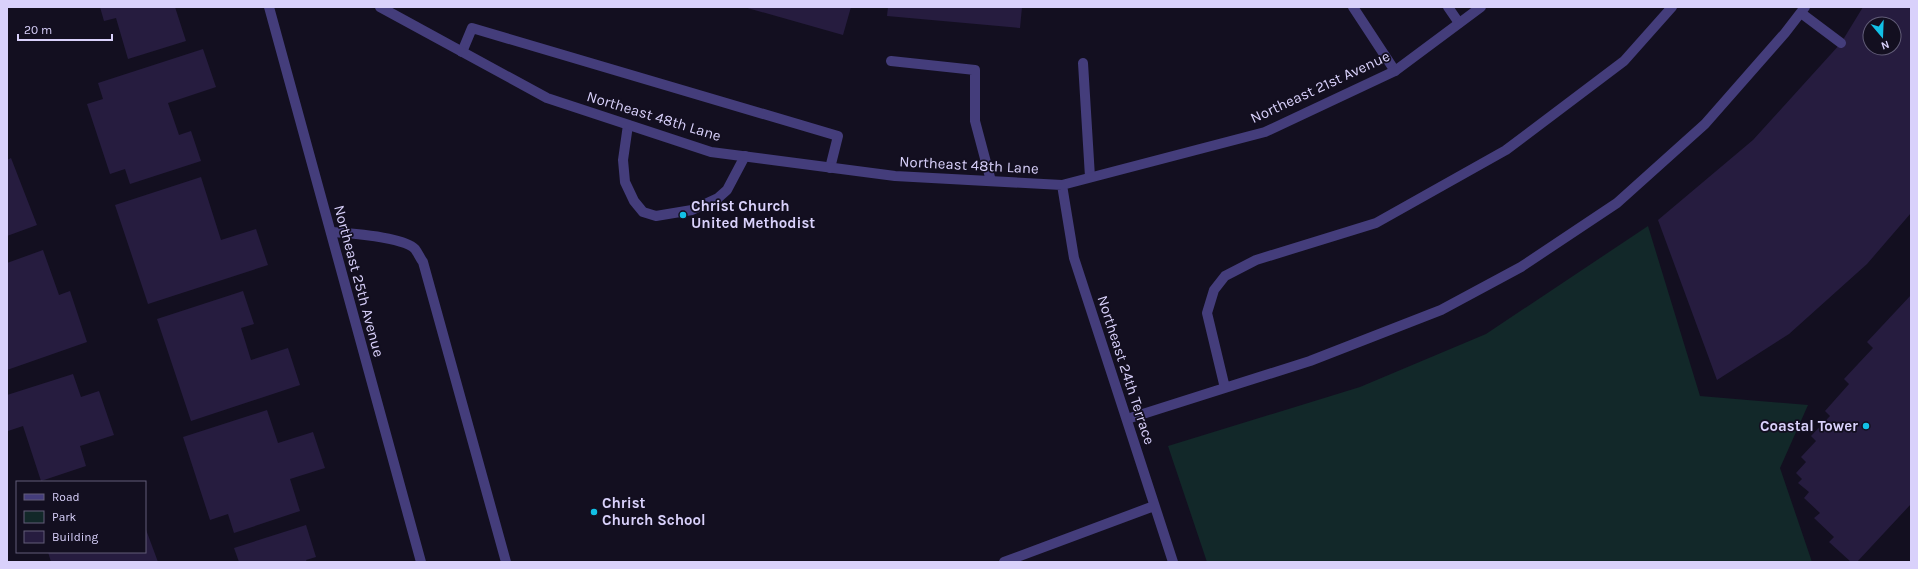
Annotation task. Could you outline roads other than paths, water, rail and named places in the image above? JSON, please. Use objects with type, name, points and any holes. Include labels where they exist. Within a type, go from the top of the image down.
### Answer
[{"type":"street","name":"Northeast 25th Avenue","points":[[269,7],[421,562]]},
{"type":"street","name":"Northeast 48th Lane","points":[[380,7],[546,98],[712,152],[895,176],[1062,185]]},
{"type":"street","points":[[1353,7],[1395,71]]},
{"type":"street","points":[[1448,7],[1459,23]]},
{"type":"street","name":"Northeast 21st Avenue","points":[[1062,185],[1265,132],[1395,71],[1481,7]]},
{"type":"street","points":[[1225,388],[1207,314],[1214,290],[1225,276],[1256,260],[1376,222],[1506,150],[1624,61],[1672,7]]},
{"type":"street","points":[[1126,419],[1310,361],[1441,310],[1521,267],[1617,203],[1706,124],[1803,10],[1841,43]]},
{"type":"street","points":[[462,52],[472,28],[838,136],[830,168]]},
{"type":"street","points":[[891,61],[974,70],[975,121],[991,181]]},
{"type":"street","points":[[1083,63],[1090,177]]},
{"type":"street","points":[[628,125],[623,160],[625,182],[634,201],[643,212],[656,216],[692,210],[718,198],[727,190],[745,156]]},
{"type":"street","name":"Northeast 24th Terrace","points":[[1062,185],[1074,258],[1173,562]]},
{"type":"street","points":[[330,232],[369,235],[396,241],[414,248],[423,262],[506,562]]},
{"type":"street","points":[[1004,562],[1154,506]]},
{"type":"place","name":"Christ Church United Methodist","points":[[683,215]]},
{"type":"place","name":"Coastal Tower","points":[[1866,426]]},
{"type":"place","name":"Christ Church School","points":[[594,512]]}]
